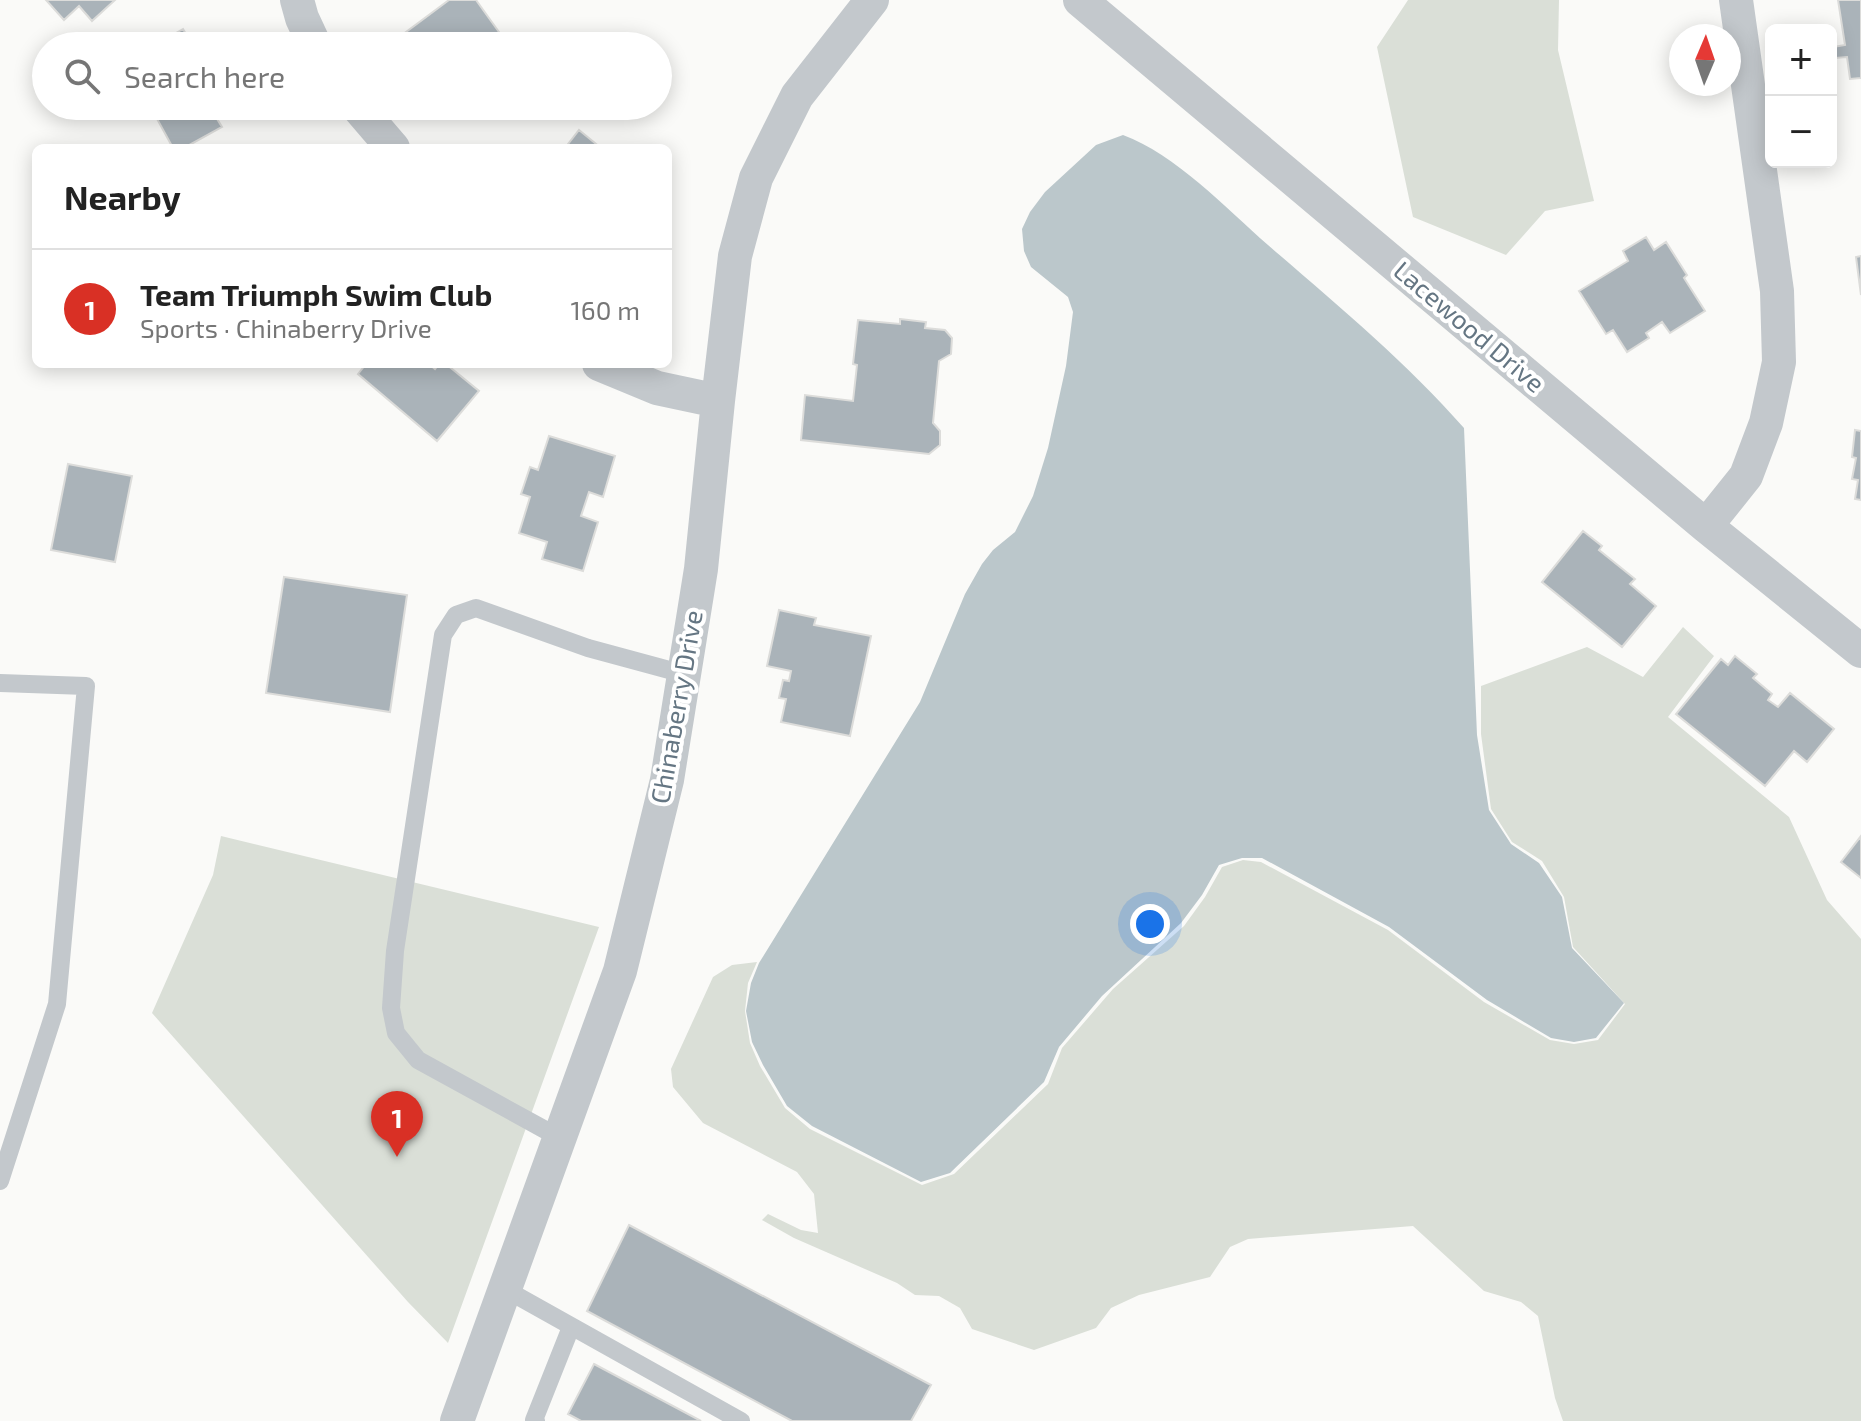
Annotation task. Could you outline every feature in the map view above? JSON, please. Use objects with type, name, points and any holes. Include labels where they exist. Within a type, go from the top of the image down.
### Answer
[{"type":"street","points":[[297,0],[308,32]]},
{"type":"street","name":"Chinaberry Drive","points":[[457,1421],[620,971],[667,780],[701,569],[735,256],[756,178],[797,96],[872,0]]},
{"type":"street","name":"Lacewood Drive","points":[[1080,0],[1706,526],[1861,651]]},
{"type":"street","points":[[1706,526],[1746,476],[1766,423],[1779,362],[1777,291],[1736,0]]},
{"type":"street","points":[[369,120],[390,144]]},
{"type":"street","points":[[609,368],[657,388],[718,401]]},
{"type":"lane","points":[[560,1138],[418,1060],[396,1033],[391,1008],[395,951],[443,635],[456,615],[476,608],[588,648],[684,674]]},
{"type":"lane","points":[[0,683],[86,686],[57,1004],[0,1181]]},
{"type":"lane","points":[[505,1289],[741,1421]]},
{"type":"lane","points":[[536,1421],[571,1327]]},
{"type":"shaded area","points":[[1408,0],[1559,0],[1558,50],[1594,201],[1545,211],[1506,255],[1413,217],[1377,47]]},
{"type":"shaded area","points":[[1123,135],[1162,155],[1199,183],[1394,356],[1464,428],[1477,735],[1489,810],[1511,844],[1539,863],[1562,897],[1572,948],[1624,1003],[1596,1038],[1574,1042],[1551,1038],[1487,1000],[1389,927],[1262,858],[1242,858],[1219,865],[1181,923],[1102,996],[1059,1047],[1044,1082],[950,1173],[921,1182],[812,1126],[787,1106],[752,1042],[746,1011],[751,983],[759,963],[920,702],[965,594],[982,564],[1015,532],[1033,496],[1048,448],[1066,366],[1073,312],[1068,297],[1031,267],[1024,251],[1022,229],[1045,192],[1096,145]]},
{"type":"shaded area","points":[[1683,627],[1714,656],[1668,717],[1789,817],[1827,900],[1861,939],[1861,1421],[1563,1421],[1555,1398],[1538,1316],[1521,1302],[1484,1291],[1413,1226],[1248,1239],[1230,1247],[1210,1277],[1139,1295],[1111,1308],[1096,1328],[1034,1350],[972,1329],[960,1308],[939,1296],[915,1295],[897,1283],[794,1238],[762,1220],[768,1214],[801,1230],[818,1233],[814,1194],[797,1172],[703,1123],[673,1087],[671,1069],[713,977],[732,965],[757,962],[748,983],[745,1011],[750,1043],[785,1108],[810,1129],[922,1185],[954,1174],[1048,1084],[1062,1048],[1113,989],[1184,926],[1222,867],[1243,860],[1261,862],[1388,930],[1484,1002],[1550,1040],[1574,1044],[1598,1040],[1625,1004],[1573,947],[1564,897],[1542,861],[1512,842],[1491,809],[1481,734],[1481,686],[1587,647],[1643,677]]},
{"type":"shaded area","points":[[221,836],[599,927],[448,1343],[408,1302],[152,1013],[213,875]]},
{"type":"building","points":[[46,0],[115,0],[92,21],[79,6],[64,20]]},
{"type":"building","points":[[449,0],[476,0],[499,32],[406,32]]},
{"type":"building","points":[[1838,0],[1861,0],[1861,78],[1850,79],[1847,57],[1837,58],[1837,46],[1845,45]]},
{"type":"building","points":[[158,120],[218,120],[222,127],[191,144],[171,144]]},
{"type":"building","points":[[579,130],[596,144],[568,144]]},
{"type":"building","points":[[1646,237],[1654,250],[1666,242],[1705,311],[1670,333],[1662,322],[1646,333],[1649,338],[1627,352],[1613,330],[1606,334],[1579,291],[1628,261],[1623,251]]},
{"type":"building","points":[[1861,256],[1861,295],[1856,257]]},
{"type":"building","points":[[900,319],[926,322],[925,328],[945,330],[952,338],[951,354],[939,361],[933,423],[940,431],[940,445],[929,454],[801,440],[805,395],[853,401],[858,320],[900,324]]},
{"type":"building","points":[[363,368],[451,368],[479,391],[437,441],[358,374]]},
{"type":"building","points":[[1855,430],[1861,431],[1861,500],[1855,499],[1858,480],[1852,479],[1856,458],[1852,457]]},
{"type":"building","points":[[549,436],[615,456],[603,497],[589,492],[581,516],[598,522],[583,571],[542,559],[547,542],[519,533],[530,497],[521,494],[530,467],[538,470]]},
{"type":"building","points":[[68,464],[132,476],[115,562],[51,550]]},
{"type":"building","points":[[1583,531],[1602,546],[1599,550],[1635,579],[1630,584],[1656,606],[1622,647],[1542,582]]},
{"type":"building","points":[[284,577],[407,595],[390,712],[266,693]]},
{"type":"building","points":[[779,610],[816,618],[814,625],[871,636],[850,736],[781,722],[786,699],[779,698],[783,680],[789,681],[791,671],[767,666]]},
{"type":"building","points":[[1735,656],[1757,674],[1753,678],[1772,694],[1768,700],[1778,707],[1790,693],[1834,729],[1807,762],[1794,751],[1765,786],[1676,714],[1721,659],[1728,665]]},
{"type":"building","points":[[1861,836],[1861,878],[1841,862]]},
{"type":"building","points":[[629,1225],[931,1385],[911,1421],[792,1421],[587,1311]]},
{"type":"building","points":[[594,1364],[701,1421],[581,1421],[568,1414]]},
{"type":"place","name":"Team Triumph Swim Club","points":[[397,1157]]}]
